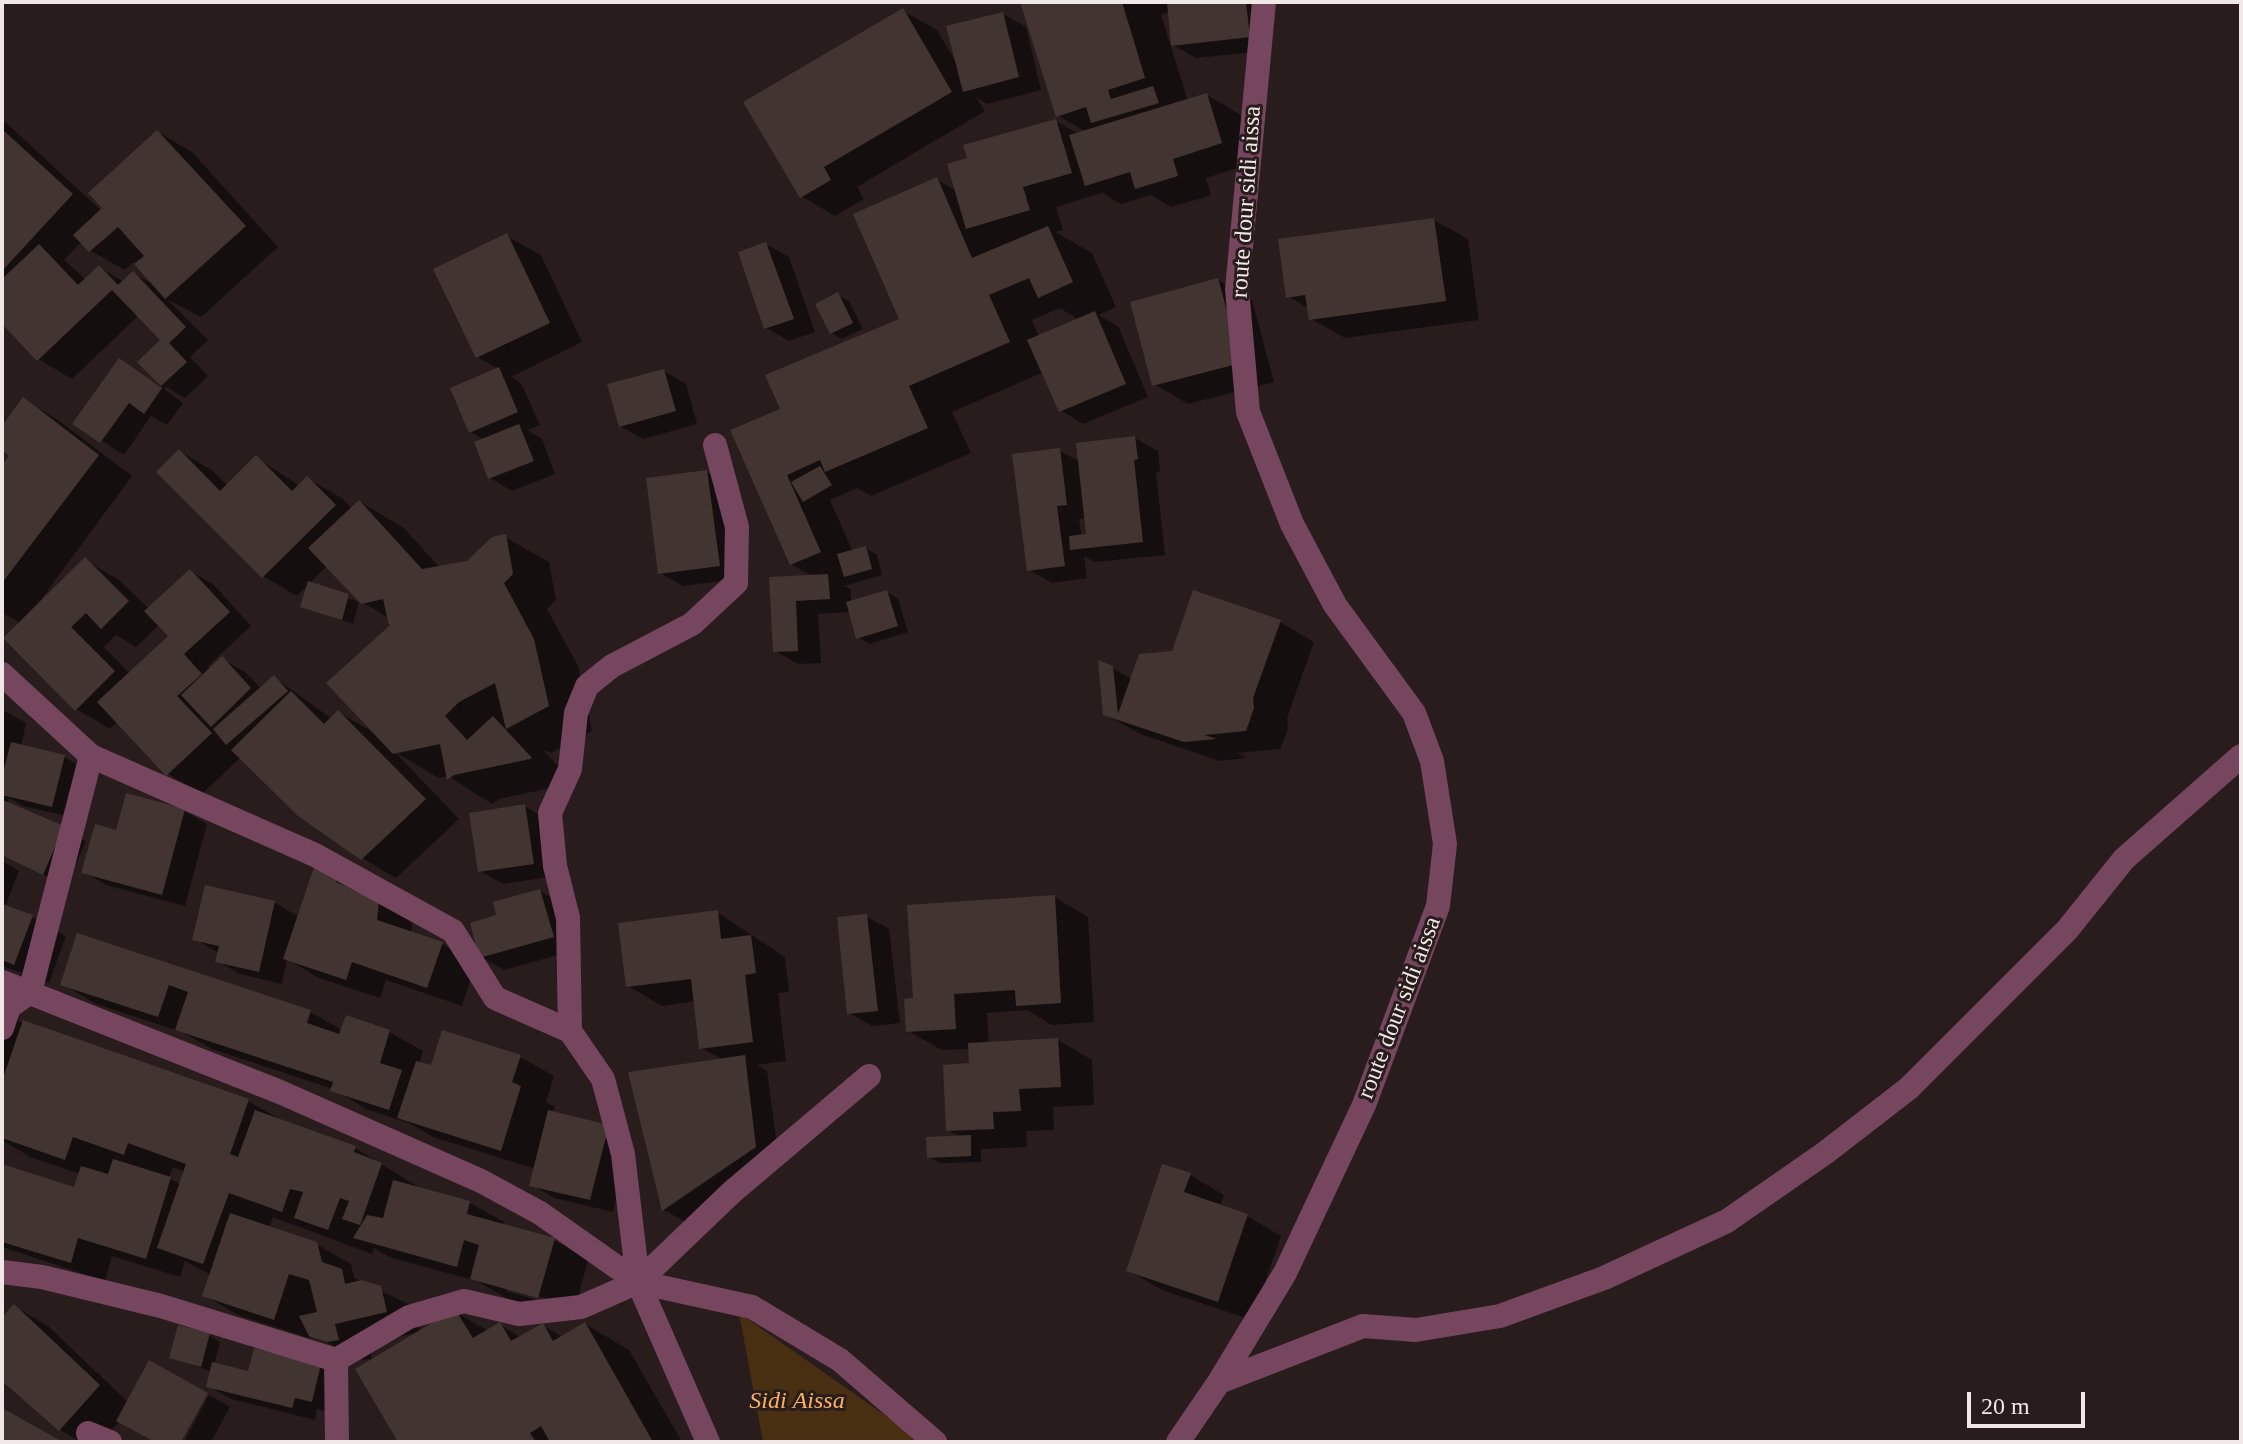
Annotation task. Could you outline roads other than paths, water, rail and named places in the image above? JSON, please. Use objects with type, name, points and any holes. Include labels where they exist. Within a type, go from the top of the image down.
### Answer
[{"type":"street","name":"route dour sidi aissa","points":[[1178,1442],[1219,1382],[1285,1273],[1364,1105],[1438,906],[1445,844],[1432,761],[1414,713],[1335,605],[1292,524],[1248,412],[1237,289],[1264,2]]},
{"type":"street","points":[[570,1031],[568,918],[555,866],[550,813],[570,769],[576,713],[587,686],[612,666],[692,624],[736,583],[737,527],[715,445]]},
{"type":"street","points":[[2,674],[91,756],[315,855],[453,931],[495,998],[570,1031],[603,1079],[619,1139],[638,1282],[708,1442]]},
{"type":"street","points":[[2,1028],[9,1007],[30,992],[91,756]]},
{"type":"street","points":[[1219,1382],[1363,1326],[1416,1330],[1500,1316],[1604,1278],[1727,1221],[1825,1153],[1909,1088],[2067,930],[2124,859],[2241,756]]},
{"type":"street","points":[[2,982],[280,1092],[391,1145],[481,1181],[540,1213],[638,1282],[752,1307],[840,1360],[935,1442]]},
{"type":"street","points":[[2,1272],[42,1277],[161,1306],[336,1360],[409,1317],[464,1301],[519,1314],[581,1307],[638,1282],[732,1192],[869,1076]]},
{"type":"street","points":[[336,1360],[336,1441]]},
{"type":"park label","name":"Sidi Aissa","points":[[797,1402]]}]
